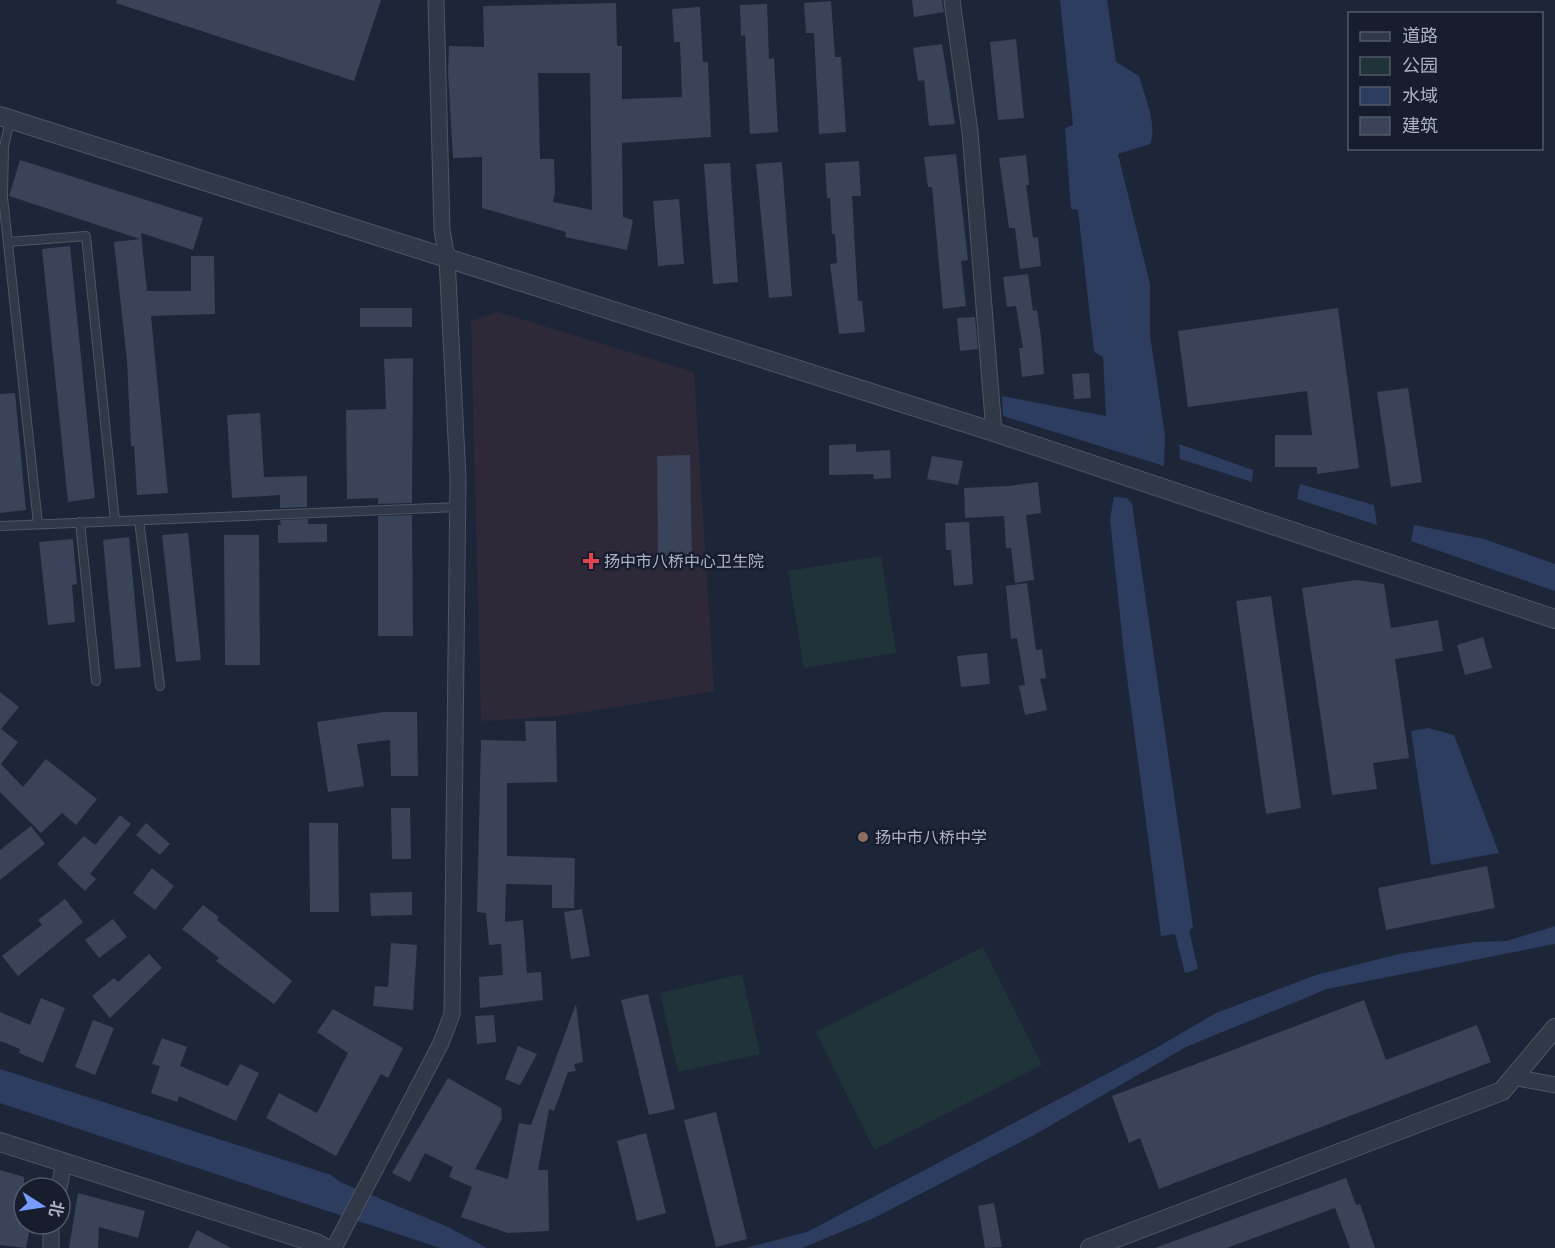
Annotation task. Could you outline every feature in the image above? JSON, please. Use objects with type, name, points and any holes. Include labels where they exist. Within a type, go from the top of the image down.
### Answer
[{"type":"street","points":[[334,1248],[441,1043],[452,1014],[458,507],[447,258],[442,230],[436,0]]},
{"type":"street","points":[[952,0],[970,132],[994,432]]},
{"type":"street","points":[[5,118],[994,432],[1555,619]]},
{"type":"street","points":[[1090,1248],[1502,1091],[1555,1028]]},
{"type":"street","points":[[1513,1077],[1555,1085]]},
{"type":"street","points":[[0,1142],[316,1243],[325,1248]]},
{"type":"street","points":[[61,1176],[64,1162]]},
{"type":"lane","points":[[5,118],[3,197],[38,524]]},
{"type":"lane","points":[[8,242],[86,236],[114,521]]},
{"type":"lane","points":[[0,526],[458,507]]},
{"type":"lane","points":[[139,520],[160,686]]},
{"type":"lane","points":[[80,522],[96,681]]},
{"type":"shaded area","name":"扬中市八桥中心卫生院","points":[[498,312],[694,372],[714,691],[560,716],[481,721],[471,321]]},
{"type":"green space","points":[[881,556],[896,653],[804,668],[788,571]]},
{"type":"green space","points":[[983,947],[1042,1065],[874,1150],[816,1032]]},
{"type":"green space","points":[[742,974],[760,1054],[678,1072],[660,993]]},
{"type":"water","points":[[1060,0],[1107,0],[1116,62],[1139,76],[1149,110],[1152,128],[1150,144],[1118,154],[1150,284],[1150,335],[1165,436],[1164,466],[1003,416],[1002,396],[1106,416],[1103,357],[1094,352],[1078,210],[1071,209],[1065,128],[1073,125]]},
{"type":"water","points":[[1179,444],[1253,470],[1252,482],[1180,459]]},
{"type":"water","points":[[1300,484],[1374,505],[1377,525],[1297,499]]},
{"type":"water","points":[[1114,497],[1127,498],[1132,504],[1193,927],[1189,931],[1198,969],[1185,973],[1175,934],[1161,936],[1124,654],[1110,519]]},
{"type":"water","points":[[1414,525],[1484,539],[1555,564],[1555,591],[1411,541]]},
{"type":"water","points":[[1428,728],[1454,735],[1499,853],[1431,865],[1411,731]]},
{"type":"water","points":[[1555,926],[1555,944],[1327,989],[1186,1047],[1034,1135],[874,1218],[802,1248],[746,1248],[807,1232],[1156,1048],[1216,1013],[1316,975],[1399,954],[1475,942],[1507,941]]},
{"type":"water","points":[[0,1069],[331,1175],[340,1182],[448,1227],[487,1248],[440,1248],[0,1103]]},
{"type":"building","points":[[117,0],[381,0],[354,81],[116,3]]},
{"type":"building","points":[[912,0],[942,0],[944,12],[914,17]]},
{"type":"building","points":[[831,1],[835,57],[841,57],[846,132],[819,134],[814,33],[806,33],[804,3]]},
{"type":"building","points":[[616,3],[617,46],[622,46],[622,99],[682,97],[680,42],[674,42],[672,9],[700,7],[703,62],[708,62],[711,137],[622,143],[623,217],[633,220],[627,250],[565,237],[566,232],[482,208],[482,157],[453,158],[448,72],[449,46],[484,47],[483,6]],"holes":[[[538,73],[590,73],[592,210],[553,202],[554,159],[540,159]]]},
{"type":"building","points":[[767,4],[769,59],[774,58],[778,132],[750,134],[745,35],[741,36],[740,5]]},
{"type":"building","points":[[1016,39],[1024,118],[998,120],[990,42]]},
{"type":"building","points":[[942,44],[955,124],[929,126],[924,80],[918,81],[913,48]]},
{"type":"building","points":[[956,154],[968,260],[961,261],[966,306],[943,309],[932,187],[928,187],[924,157]]},
{"type":"building","points":[[1026,155],[1029,185],[1026,185],[1033,238],[1038,237],[1041,266],[1020,269],[1015,228],[1009,228],[999,158]]},
{"type":"building","points":[[20,160],[203,218],[193,250],[141,233],[147,291],[191,291],[191,256],[214,256],[215,314],[151,316],[168,493],[137,495],[134,446],[131,446],[127,361],[114,242],[140,239],[9,196]]},
{"type":"building","points":[[859,161],[861,196],[852,196],[858,301],[862,301],[865,332],[839,334],[830,264],[837,263],[835,234],[832,234],[825,163]]},
{"type":"building","points":[[782,162],[792,296],[769,298],[756,164]]},
{"type":"building","points":[[730,163],[738,282],[713,284],[704,164]]},
{"type":"building","points":[[679,199],[684,264],[658,266],[653,201]]},
{"type":"building","points":[[70,246],[95,498],[68,502],[42,249]]},
{"type":"building","points":[[1028,274],[1033,311],[1037,310],[1044,374],[1022,377],[1019,348],[1023,348],[1016,306],[1007,307],[1003,277]]},
{"type":"building","points":[[360,308],[412,308],[412,327],[360,327]]},
{"type":"building","points":[[1338,308],[1359,468],[1317,474],[1317,467],[1275,467],[1275,435],[1312,435],[1307,391],[1188,407],[1178,331]]},
{"type":"building","points":[[975,317],[978,349],[960,351],[957,318]]},
{"type":"building","points":[[413,358],[412,503],[378,504],[378,498],[347,499],[346,410],[386,409],[384,359]]},
{"type":"building","points":[[1089,373],[1091,398],[1074,399],[1072,374]]},
{"type":"building","points":[[1408,388],[1422,482],[1391,487],[1377,392]]},
{"type":"building","points":[[15,393],[26,510],[0,513],[0,394]]},
{"type":"building","points":[[260,413],[264,477],[307,476],[307,507],[280,508],[280,495],[232,498],[227,415]]},
{"type":"building","points":[[856,444],[856,452],[890,450],[891,478],[874,479],[873,474],[829,475],[829,445]]},
{"type":"building","points":[[690,455],[692,560],[658,561],[657,456]]},
{"type":"building","points":[[932,456],[963,461],[958,485],[927,479]]},
{"type":"building","points":[[1038,482],[1041,513],[1026,515],[1034,580],[1015,583],[1011,548],[1006,548],[1004,516],[965,518],[964,488]]},
{"type":"building","points":[[412,515],[413,636],[378,636],[378,516]]},
{"type":"building","points":[[308,519],[308,524],[327,524],[327,542],[278,543],[280,520]]},
{"type":"building","points":[[969,522],[973,584],[954,586],[951,550],[946,550],[945,523]]},
{"type":"building","points":[[188,533],[201,660],[176,662],[162,535]]},
{"type":"building","points":[[224,535],[259,535],[260,665],[225,665]]},
{"type":"building","points":[[129,537],[141,667],[115,669],[103,540]]},
{"type":"building","points":[[73,539],[77,584],[72,585],[75,622],[48,625],[39,542]]},
{"type":"building","points":[[1357,580],[1384,584],[1391,628],[1438,620],[1443,651],[1395,659],[1409,758],[1373,763],[1377,789],[1332,795],[1302,588]]},
{"type":"building","points":[[1027,583],[1036,650],[1042,649],[1046,678],[1040,679],[1047,710],[1025,715],[1019,686],[1025,685],[1017,638],[1011,639],[1006,586]]},
{"type":"building","points":[[1271,596],[1301,808],[1266,814],[1236,601]]},
{"type":"building","points":[[1483,637],[1492,668],[1465,675],[1457,645]]},
{"type":"building","points":[[987,653],[990,684],[961,687],[957,656]]},
{"type":"building","points":[[0,692],[19,707],[1,729],[18,742],[1,764],[23,787],[46,759],[97,799],[76,825],[62,813],[41,833],[0,792]]},
{"type":"building","points":[[384,712],[417,712],[418,776],[391,776],[390,740],[357,744],[364,786],[328,792],[317,722]]},
{"type":"building","points":[[525,721],[556,721],[557,782],[507,783],[507,856],[575,858],[574,908],[552,908],[552,885],[506,884],[505,922],[523,920],[527,973],[541,972],[543,1000],[480,1008],[479,977],[503,975],[501,944],[489,945],[486,913],[477,912],[481,740],[526,741]]},
{"type":"building","points":[[391,808],[410,808],[411,859],[392,859]]},
{"type":"building","points":[[120,815],[131,824],[90,874],[96,879],[85,891],[57,864],[84,836],[95,845]]},
{"type":"building","points":[[146,823],[170,844],[160,855],[136,835]]},
{"type":"building","points":[[309,823],[338,823],[339,912],[310,912]]},
{"type":"building","points":[[31,826],[45,844],[0,880],[0,850]]},
{"type":"building","points":[[1487,866],[1495,908],[1386,930],[1378,888]]},
{"type":"building","points":[[152,868],[174,886],[155,910],[133,893]]},
{"type":"building","points":[[412,892],[412,915],[371,916],[370,893]]},
{"type":"building","points":[[65,899],[83,922],[18,976],[2,956],[42,925],[38,920]]},
{"type":"building","points":[[203,905],[219,917],[217,920],[292,981],[274,1004],[216,961],[219,958],[182,929]]},
{"type":"building","points":[[582,909],[590,956],[571,959],[564,912]]},
{"type":"building","points":[[113,919],[127,937],[99,958],[85,940]]},
{"type":"building","points":[[391,943],[417,945],[413,1010],[373,1006],[375,986],[388,987]]},
{"type":"building","points":[[149,954],[162,968],[110,1018],[92,996],[114,978],[118,982]]},
{"type":"building","points":[[648,994],[675,1109],[649,1115],[621,1000]]},
{"type":"building","points":[[41,998],[65,1008],[43,1063],[19,1053],[20,1049],[0,1041],[0,1012],[30,1025]]},
{"type":"building","points":[[1364,1000],[1386,1060],[1477,1025],[1491,1062],[1159,1189],[1140,1138],[1129,1143],[1112,1096]]},
{"type":"building","points":[[576,1004],[583,1062],[574,1064],[576,1071],[568,1072],[554,1111],[549,1109],[538,1170],[548,1170],[549,1231],[508,1233],[461,1217],[472,1187],[449,1177],[453,1167],[425,1153],[410,1182],[392,1173],[448,1078],[501,1108],[502,1119],[475,1169],[508,1179],[519,1123],[531,1125]]},
{"type":"building","points":[[333,1009],[403,1048],[388,1078],[381,1074],[336,1156],[266,1118],[279,1093],[317,1113],[348,1053],[317,1032]]},
{"type":"building","points":[[494,1015],[496,1042],[477,1044],[475,1016]]},
{"type":"building","points":[[93,1020],[114,1028],[95,1075],[75,1067]]},
{"type":"building","points":[[162,1038],[187,1047],[180,1066],[228,1086],[240,1064],[259,1073],[236,1121],[179,1096],[177,1102],[151,1093],[160,1066],[152,1064]]},
{"type":"building","points":[[518,1046],[537,1054],[520,1085],[505,1079]]},
{"type":"building","points":[[716,1112],[747,1239],[716,1247],[684,1120]]},
{"type":"building","points":[[646,1133],[666,1213],[637,1221],[617,1141]]},
{"type":"building","points":[[0,1170],[21,1176],[12,1176],[12,1236],[28,1236],[26,1248],[0,1245]]},
{"type":"building","points":[[1346,1178],[1356,1205],[1360,1204],[1375,1248],[1350,1248],[1335,1208],[1227,1248],[1155,1248]]},
{"type":"building","points":[[78,1193],[145,1211],[138,1238],[99,1227],[98,1248],[69,1248]]},
{"type":"building","points":[[994,1203],[1002,1247],[985,1248],[978,1206]]},
{"type":"building","points":[[197,1230],[231,1248],[188,1248]]},
{"type":"place","name":"扬中市八桥中心卫生院","points":[[591,561]]},
{"type":"place","name":"扬中市八桥中学","points":[[863,837]]}]
